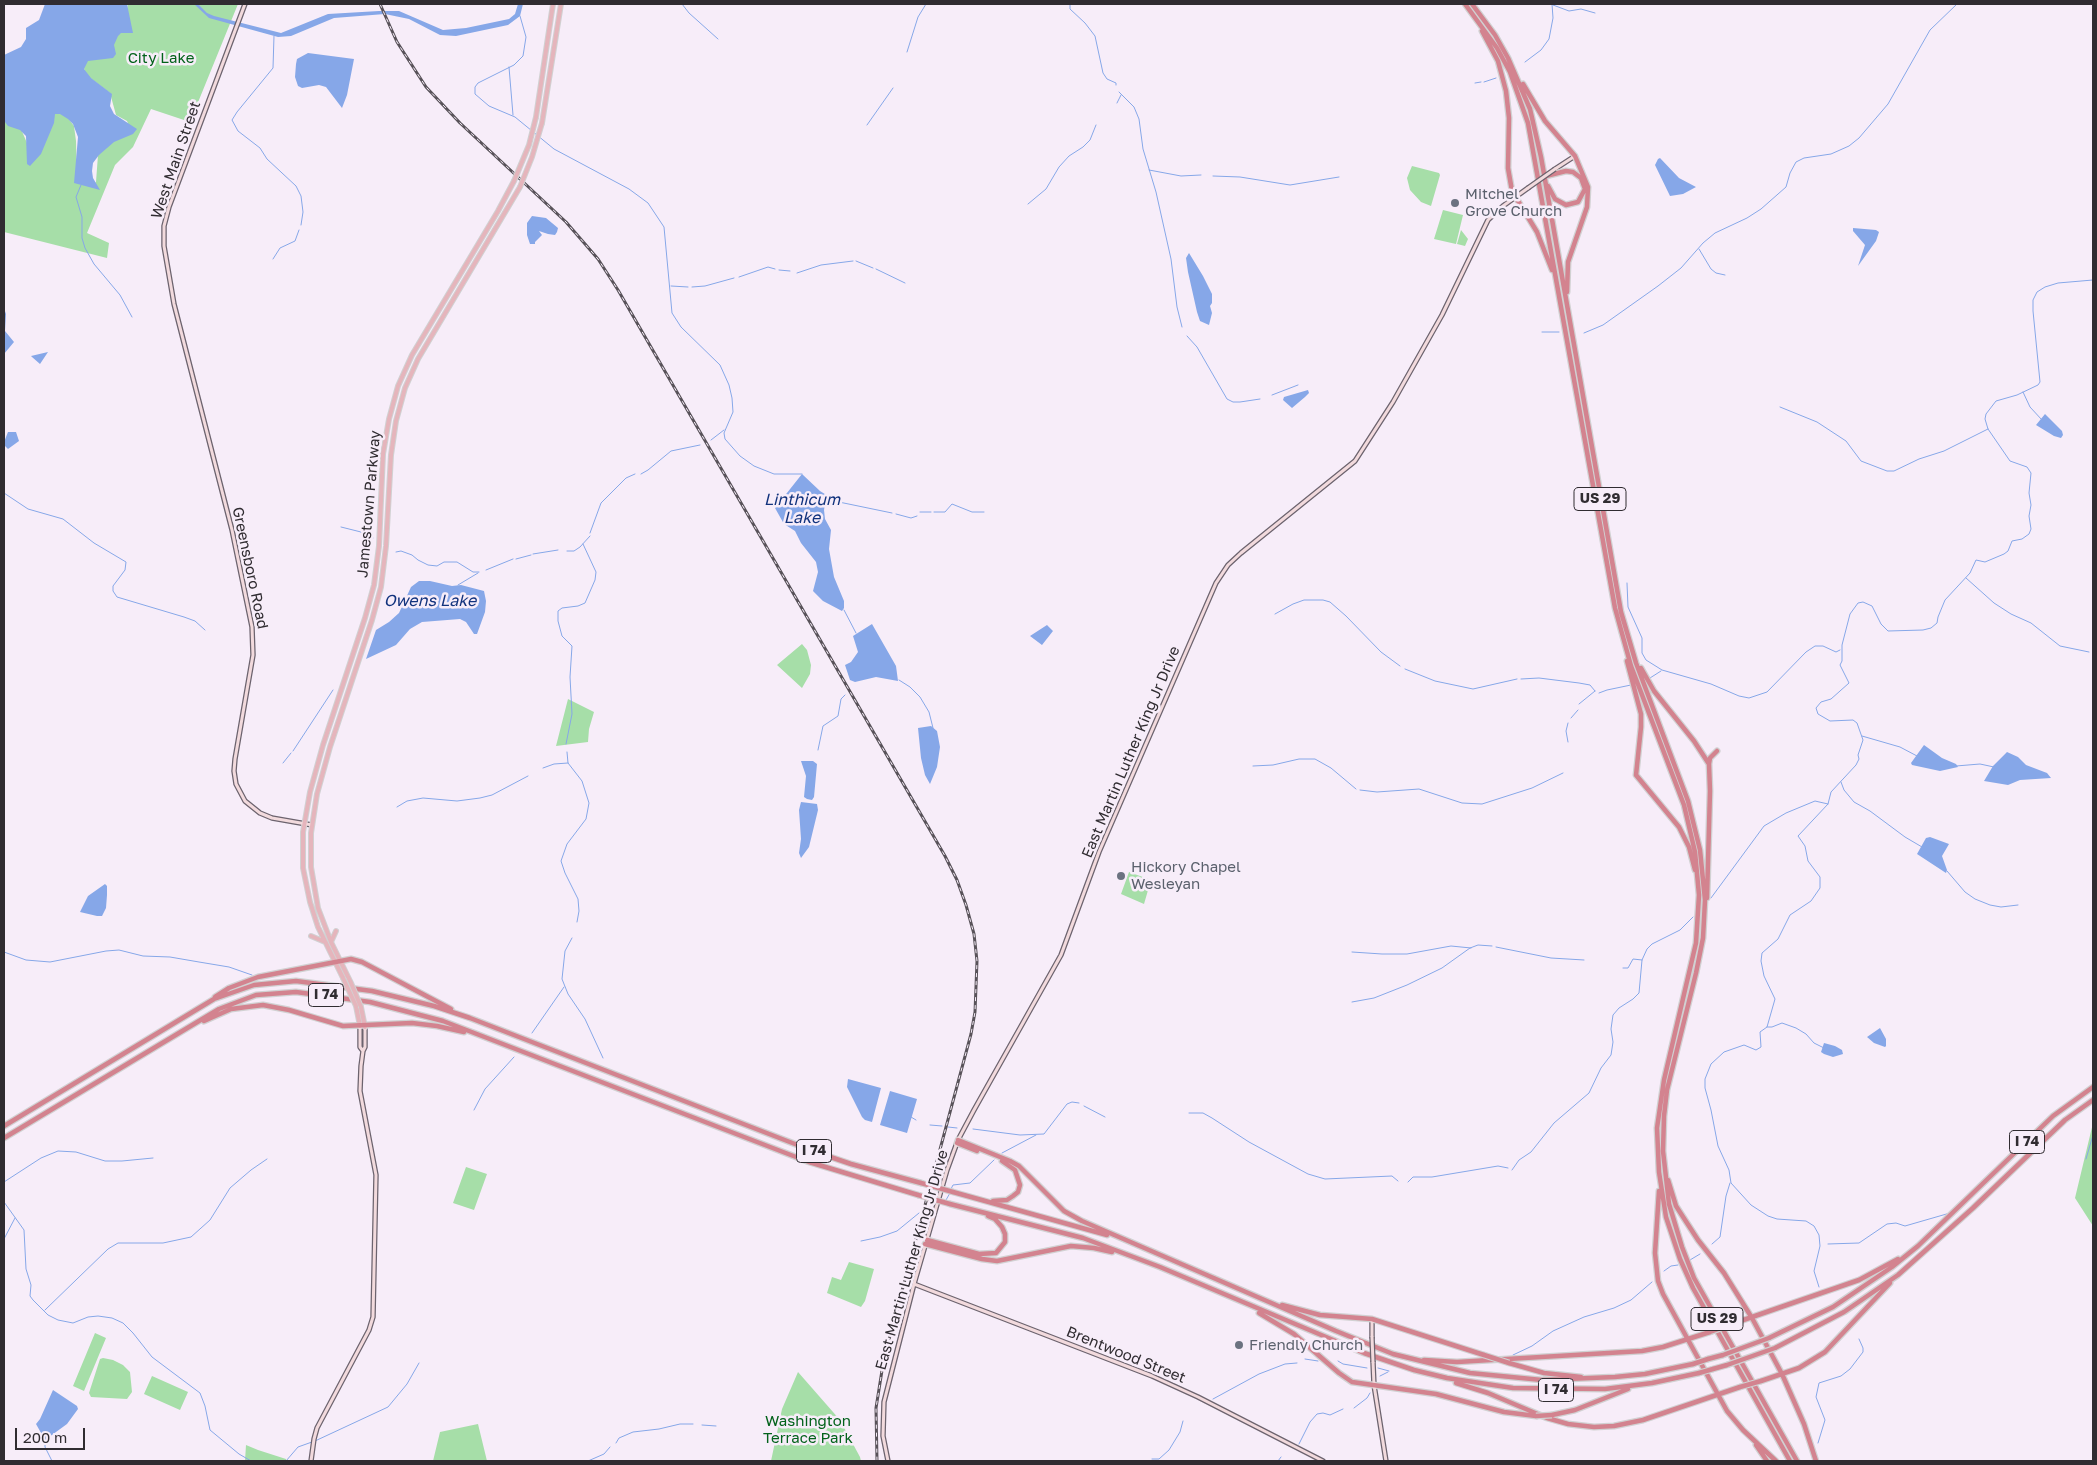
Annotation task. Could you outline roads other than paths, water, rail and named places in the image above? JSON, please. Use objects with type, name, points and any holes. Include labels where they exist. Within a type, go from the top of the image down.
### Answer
[{"type":"highway","name":"US 29","points":[[1464,4],[1497,48],[1510,72],[1525,112],[1534,150],[1610,587],[1623,640],[1684,805],[1695,852],[1698,886],[1696,943],[1662,1094],[1657,1137],[1659,1172],[1666,1217],[1687,1275],[1790,1461]]},
{"type":"highway","name":"US 29","points":[[1472,4],[1508,58],[1530,109],[1545,173],[1616,586],[1632,649],[1688,801],[1695,825],[1704,874],[1703,938],[1666,1097],[1663,1134],[1664,1166],[1671,1215],[1691,1271],[1797,1461]]},
{"type":"highway","points":[[1468,9],[1494,53],[1504,81],[1509,118],[1508,174],[1512,191],[1531,220],[1543,244],[1560,299]]},
{"type":"highway","points":[[1508,58],[1538,112],[1575,156],[1586,180],[1589,194],[1587,207],[1568,262],[1567,288],[1570,321]]},
{"type":"highway","points":[[1566,171],[1579,175],[1584,185],[1581,200],[1570,205],[1558,202],[1548,188],[1545,173],[1554,175],[1566,171]]},
{"type":"highway","points":[[1623,640],[1641,714],[1642,727],[1636,775],[1679,826],[1692,856],[1698,886]]},
{"type":"highway","points":[[1632,649],[1654,691],[1709,764]]},
{"type":"highway","points":[[1704,916],[1710,862],[1709,764],[1710,758],[1717,751]]},
{"type":"highway","points":[[199,1008],[223,991],[248,980],[351,959],[359,960],[420,995],[470,1018]]},
{"type":"highway","name":"I 74","points":[[4,1126],[222,996],[246,987],[271,982],[296,981],[347,986],[385,993],[470,1018],[851,1164],[1123,1240],[1187,1265],[1252,1295],[1393,1354],[1456,1370],[1501,1377],[1556,1380],[1645,1374],[1693,1364],[1769,1338],[1833,1307],[1866,1286],[1918,1246],[2054,1116],[2093,1088]]},
{"type":"highway","name":"I 74","points":[[4,1138],[212,1013],[241,1000],[272,993],[296,992],[333,995],[388,1005],[443,1021],[809,1162],[950,1204],[1083,1238],[1127,1254],[1357,1351],[1414,1370],[1481,1384],[1535,1389],[1605,1389],[1652,1383],[1727,1365],[1775,1348],[1844,1312],[1898,1275],[1973,1208],[2065,1120],[2093,1100]]},
{"type":"highway","points":[[178,1033],[225,1011],[256,1005],[282,1008],[339,1026],[362,1027],[418,1024],[478,1035]]},
{"type":"highway","points":[[958,1142],[1006,1162],[1016,1170],[1020,1178],[1020,1185],[1013,1196],[997,1201],[980,1199]]},
{"type":"highway","points":[[958,1142],[1014,1164],[1029,1175],[1064,1211],[1123,1240]]},
{"type":"highway","points":[[1664,1166],[1676,1206],[1698,1240],[1724,1272],[1752,1318],[1782,1374],[1804,1424],[1816,1461]]},
{"type":"highway","points":[[1659,1172],[1659,1204],[1655,1253],[1658,1281],[1663,1294],[1727,1411],[1767,1461]]},
{"type":"highway","points":[[926,1242],[979,1254],[996,1253],[1004,1242],[1005,1234],[1002,1227],[995,1219],[977,1211]]},
{"type":"highway","points":[[926,1242],[982,1259],[997,1261],[1071,1246],[1127,1254]]},
{"type":"highway","points":[[1393,1354],[1434,1361],[1469,1361],[1642,1351],[1663,1347],[1859,1280],[1874,1274],[1918,1246]]},
{"type":"highway","points":[[1414,1370],[1420,1374],[1480,1390],[1547,1418],[1585,1426],[1614,1426],[1633,1422],[1799,1368],[1825,1352],[1898,1275]]},
{"type":"highway","points":[[1252,1295],[1261,1296],[1310,1313],[1372,1319],[1510,1364],[1556,1375],[1615,1377]]},
{"type":"highway","points":[[1234,1299],[1294,1334],[1344,1377],[1357,1383],[1445,1396],[1504,1412],[1536,1416],[1575,1410],[1622,1390],[1652,1383]]},
{"type":"highway","points":[[1746,1433],[1776,1461]]},
{"type":"main road","name":"West Main Street","points":[[202,416],[174,302],[164,252],[164,231],[169,207],[246,4]]},
{"type":"main road","name":"Jamestown Parkway","points":[[312,1461],[314,1439],[318,1428],[369,1330],[373,1317],[376,1175],[360,1086],[363,1051],[360,1047],[361,1007],[349,979],[325,942],[310,902],[304,876],[302,851],[304,823],[322,745],[372,594],[378,555],[384,445],[395,394],[416,348],[514,181],[528,145],[536,117],[553,4]]},
{"type":"main road","name":"Jamestown Parkway","points":[[362,1027],[356,1006],[343,978],[318,908],[312,883],[310,851],[312,824],[335,729],[372,620],[381,587],[386,556],[392,446],[402,396],[422,351],[520,186],[532,157],[542,123],[561,4]]},
{"type":"main road","name":"East Martin Luther King Jr Drive","points":[[888,1461],[883,1436],[884,1402],[914,1284],[947,1170],[958,1142],[1061,955],[1099,852],[1216,583],[1228,565],[1241,553],[1355,461],[1393,402],[1439,320],[1488,220],[1502,206],[1515,198],[1545,173],[1575,156]]},
{"type":"main road","name":"Greensboro Road","points":[[202,416],[232,530],[253,636],[252,663],[234,764],[235,782],[245,801],[260,813],[272,818],[312,824]]},
{"type":"main road","points":[[318,927],[311,936],[325,942]]},
{"type":"main road","points":[[331,942],[336,931]]},
{"type":"main road","name":"Brentwood Street","points":[[914,1284],[1152,1376],[1198,1397],[1323,1461]]},
{"type":"main road","points":[[1372,1319],[1374,1384],[1386,1461]]},
{"type":"water","points":[[45,4],[127,4],[133,33],[121,33],[118,36],[114,45],[116,54],[113,58],[88,61],[84,69],[91,78],[112,94],[110,106],[114,114],[137,129],[133,134],[114,142],[93,163],[93,178],[100,190],[74,183],[78,137],[73,124],[68,119],[60,114],[55,114],[54,123],[41,154],[30,166],[27,164],[26,136],[20,130],[8,126],[5,122],[4,55],[21,47],[26,39],[26,28],[39,20]]},
{"type":"water","points":[[194,4],[198,4],[207,13],[214,16],[281,33],[328,14],[379,11],[399,11],[443,30],[466,28],[509,19],[515,14],[518,4],[523,4],[520,16],[508,25],[456,36],[440,35],[409,19],[385,14],[334,18],[291,36],[278,37],[209,18]]},
{"type":"water","points":[[308,53],[354,59],[347,95],[342,108],[326,87],[319,85],[302,88],[298,86],[295,77],[297,59]]},
{"type":"water","points":[[1660,158],[1679,178],[1696,187],[1683,194],[1670,196],[1655,165]]},
{"type":"water","points":[[532,216],[546,218],[558,228],[555,235],[539,231],[542,235],[535,244],[530,244],[527,235],[527,223]]},
{"type":"water","points":[[1853,228],[1876,230],[1879,232],[1876,241],[1858,266],[1865,245],[1853,231]]},
{"type":"water","points":[[1189,253],[1212,294],[1210,306],[1212,313],[1209,325],[1200,321],[1197,312],[1186,258]]},
{"type":"water","points":[[4,308],[6,314],[5,331],[14,342],[4,354]]},
{"type":"water","points":[[48,352],[40,364],[31,356]]},
{"type":"water","points":[[1308,390],[1309,393],[1292,408],[1283,400],[1284,397]]},
{"type":"water","points":[[2045,414],[2062,431],[2063,435],[2061,438],[2036,425]]},
{"type":"water","points":[[8,432],[16,432],[19,441],[8,449],[4,442]]},
{"type":"water","name":"Linthicum Lake","points":[[802,474],[820,491],[836,501],[825,504],[824,510],[825,519],[831,530],[829,549],[834,577],[844,601],[842,611],[823,601],[813,591],[818,572],[816,562],[801,543],[795,531],[784,524],[775,508]]},
{"type":"water","name":"Owens Lake","points":[[419,581],[430,581],[452,586],[461,585],[484,591],[486,601],[485,612],[477,634],[474,634],[466,622],[460,619],[422,622],[410,629],[396,645],[366,659],[376,630],[399,613],[411,587]]},
{"type":"water","points":[[872,624],[896,666],[898,681],[876,677],[855,682],[850,680],[845,665],[851,662],[858,652],[853,636]]},
{"type":"water","points":[[1047,625],[1053,631],[1042,645],[1030,636]]},
{"type":"water","points":[[931,726],[937,731],[940,747],[937,767],[930,784],[925,775],[921,758],[918,728]]},
{"type":"water","points":[[1924,745],[1958,767],[1940,771],[1912,765],[1911,763]]},
{"type":"water","points":[[2007,752],[2018,757],[2026,765],[2047,773],[2051,778],[2020,780],[2008,785],[1984,781],[1993,766]]},
{"type":"water","points":[[801,761],[813,761],[817,764],[814,797],[812,800],[804,797],[806,776]]},
{"type":"water","points":[[801,802],[817,804],[818,810],[809,847],[801,858],[799,853],[801,839],[799,810]]},
{"type":"water","points":[[1930,837],[1949,844],[1942,856],[1947,870],[1946,873],[1917,854],[1926,838]]},
{"type":"water","points":[[105,884],[107,886],[106,908],[102,916],[80,912],[88,896]]},
{"type":"water","points":[[1880,1028],[1886,1039],[1885,1047],[1874,1043],[1867,1037]]},
{"type":"water","points":[[1824,1043],[1842,1050],[1843,1054],[1833,1057],[1824,1054],[1821,1052]]},
{"type":"water","points":[[848,1079],[881,1088],[872,1122],[862,1117],[847,1087]]},
{"type":"water","points":[[890,1091],[917,1099],[907,1133],[880,1125]]},
{"type":"water","points":[[53,1390],[77,1406],[78,1409],[67,1424],[45,1440],[36,1424]]},
{"type":"waterway","points":[[682,4],[689,13],[718,39]]},
{"type":"waterway","points":[[907,52],[918,17],[926,4]]},
{"type":"waterway","points":[[1070,4],[1070,9],[1095,36],[1103,73],[1107,79],[1116,83],[1116,85]]},
{"type":"waterway","points":[[1525,62],[1541,50],[1549,39],[1553,18],[1552,4]]},
{"type":"waterway","points":[[1584,333],[1603,325],[1658,286],[1681,268],[1703,243],[1715,233],[1747,218],[1761,209],[1786,187],[1796,162],[1804,158],[1831,154],[1849,146],[1859,138],[1888,104],[1930,30],[1957,4]]},
{"type":"waterway","points":[[1553,5],[1569,11],[1581,9],[1595,13]]},
{"type":"waterway","points":[[520,16],[526,37],[523,56],[514,65],[478,83],[475,87],[475,94],[489,106],[515,117],[554,149],[629,189],[648,203],[664,227],[672,313],[681,327],[720,365],[729,385],[733,412],[724,433],[725,439],[740,456],[754,466],[774,474],[802,474]]},
{"type":"waterway","points":[[274,36],[273,68],[232,120],[238,131],[260,148],[267,159],[296,186],[301,196],[303,212],[301,225]]},
{"type":"waterway","points":[[509,67],[513,115]]},
{"type":"waterway","points":[[1484,82],[1496,78]]},
{"type":"waterway","points":[[1475,83],[1481,82]]},
{"type":"waterway","points":[[867,125],[893,88]]},
{"type":"waterway","points":[[1119,92],[1134,107],[1139,119],[1143,149],[1156,192],[1171,259],[1177,307],[1182,327]]},
{"type":"waterway","points":[[1117,103],[1121,95]]},
{"type":"waterway","points":[[1028,204],[1046,189],[1059,167],[1069,156],[1090,140],[1096,125]]},
{"type":"waterway","points":[[1149,170],[1181,176],[1201,175]]},
{"type":"waterway","points":[[1213,176],[1240,177],[1290,185],[1339,177]]},
{"type":"waterway","points":[[81,185],[76,197],[82,217],[82,238],[85,248],[94,264],[120,295],[132,317]]},
{"type":"waterway","points":[[273,259],[280,248],[295,241],[299,230]]},
{"type":"waterway","points":[[1699,249],[1711,269],[1716,273],[1725,275]]},
{"type":"waterway","points":[[797,273],[821,265],[853,261]]},
{"type":"waterway","points":[[856,261],[873,268]]},
{"type":"waterway","points":[[739,277],[768,267],[775,269]]},
{"type":"waterway","points":[[876,269],[905,283]]},
{"type":"waterway","points":[[779,270],[790,271]]},
{"type":"waterway","points":[[692,287],[705,286],[734,278]]},
{"type":"waterway","points":[[1819,1287],[1814,1271],[1820,1246],[1819,1235],[1814,1226],[1806,1221],[1777,1219],[1768,1216],[1751,1205],[1731,1183],[1729,1170],[1718,1146],[1705,1088],[1705,1079],[1711,1064],[1724,1052],[1744,1045],[1756,1050],[1761,1047],[1760,1032],[1767,1027],[1775,999],[1764,976],[1761,961],[1762,953],[1778,939],[1790,915],[1811,901],[1820,888],[1820,877],[1808,861],[1805,846],[1798,836],[1828,804],[1831,792],[1856,765],[1859,759],[1858,755],[1863,740],[1857,723],[1853,720],[1830,721],[1818,714],[1816,708],[1821,702],[1831,699],[1849,683],[1840,665],[1842,661],[1842,645],[1850,614],[1858,603],[1863,602],[1872,606],[1881,624],[1888,631],[1931,628],[1937,623],[1945,600],[1970,573],[1976,560],[1985,562],[2004,554],[2008,551],[2012,541],[2022,539],[2029,534],[2031,529],[2029,516],[2031,473],[2027,467],[2010,461],[1988,429],[1985,419],[1986,414],[1996,401],[2017,395],[2038,385],[2040,382],[2033,311],[2033,300],[2037,292],[2058,283],[2093,280]]},
{"type":"waterway","points":[[671,286],[688,287]]},
{"type":"waterway","points":[[1542,332],[1559,332]]},
{"type":"waterway","points":[[1187,336],[1197,347],[1227,399],[1233,402],[1260,399]]},
{"type":"waterway","points":[[1272,395],[1298,385]]},
{"type":"waterway","points":[[2023,392],[2030,407],[2042,420]]},
{"type":"waterway","points":[[1780,407],[1817,422],[1846,441],[1861,461],[1887,471],[1894,471],[1919,459],[1944,451],[1988,429]]},
{"type":"waterway","points":[[711,440],[724,430]]},
{"type":"waterway","points":[[641,474],[671,451],[700,445]]},
{"type":"waterway","points":[[590,533],[601,503],[626,478],[635,474]]},
{"type":"waterway","points":[[4,493],[28,509],[63,519],[94,543],[126,562],[125,570],[113,586],[113,591],[117,597],[195,621],[205,630]]},
{"type":"waterway","points":[[834,501],[892,513]]},
{"type":"waterway","points":[[934,512],[945,512],[952,504],[972,512],[984,512]]},
{"type":"waterway","points":[[920,512],[931,512]]},
{"type":"waterway","points":[[896,514],[911,518],[917,516]]},
{"type":"waterway","points":[[341,527],[361,532],[365,539],[373,538]]},
{"type":"waterway","points":[[567,551],[574,551],[590,536]]},
{"type":"waterway","points":[[566,744],[572,714],[570,677],[572,646],[562,636],[558,621],[558,611],[562,608],[585,603],[595,580],[596,572],[583,544]]},
{"type":"waterway","points":[[533,554],[558,550]]},
{"type":"waterway","points":[[396,552],[401,551],[412,555],[428,565],[437,566],[444,562],[457,562],[473,572],[479,572]]},
{"type":"waterway","points":[[516,559],[531,555]]},
{"type":"waterway","points":[[486,570],[513,559]]},
{"type":"waterway","points":[[458,585],[478,573]]},
{"type":"waterway","points":[[1966,578],[1994,603],[2011,614],[2031,623],[2060,646],[2089,652]]},
{"type":"waterway","points":[[1627,583],[1628,607],[1642,638],[1642,653],[1646,660],[1662,670],[1711,684],[1739,696],[1749,698],[1767,692],[1806,652],[1815,646],[1823,646],[1836,652],[1840,650]]},
{"type":"waterway","points":[[1275,614],[1304,600],[1330,602],[1381,652],[1400,666]]},
{"type":"waterway","points":[[844,610],[856,633]]},
{"type":"waterway","points":[[1405,669],[1435,681],[1473,689],[1517,679]]},
{"type":"waterway","points":[[1650,678],[1661,671]]},
{"type":"waterway","points":[[1521,679],[1539,678],[1579,683],[1590,685],[1595,691]]},
{"type":"waterway","points":[[899,680],[920,697],[929,712],[933,728]]},
{"type":"waterway","points":[[1599,693],[1631,685]]},
{"type":"waterway","points":[[293,751],[333,690]]},
{"type":"waterway","points":[[1579,704],[1595,691]]},
{"type":"waterway","points":[[818,750],[823,726],[838,716],[841,699],[845,695]]},
{"type":"waterway","points":[[1571,718],[1578,710]]},
{"type":"waterway","points":[[1568,723],[1566,731],[1568,742]]},
{"type":"waterway","points":[[1862,736],[1900,747],[1917,756]]},
{"type":"waterway","points":[[567,752],[568,763],[582,781],[589,803],[586,819],[567,844],[561,861],[578,899],[579,911],[577,922]]},
{"type":"waterway","points":[[283,763],[291,753]]},
{"type":"waterway","points":[[1253,766],[1273,765],[1299,759],[1315,759],[1331,768],[1356,789]]},
{"type":"waterway","points":[[543,768],[554,764],[568,763]]},
{"type":"waterway","points":[[1956,766],[1980,764],[1994,767]]},
{"type":"waterway","points":[[1360,790],[1377,792],[1419,789],[1462,803],[1482,804],[1532,788],[1563,773]]},
{"type":"waterway","points":[[397,807],[407,801],[423,798],[457,801],[480,798],[492,795],[528,776]]},
{"type":"waterway","points":[[1841,782],[1844,790],[1854,802],[1922,847]]},
{"type":"waterway","points":[[1711,898],[1764,826],[1786,813],[1815,801],[1828,804]]},
{"type":"waterway","points":[[1947,871],[1965,892],[1975,899],[2001,907],[2018,905]]},
{"type":"waterway","points":[[1512,1170],[1519,1160],[1531,1152],[1554,1123],[1589,1093],[1601,1068],[1611,1055],[1613,1015],[1639,993],[1642,960],[1647,949],[1652,944],[1680,930],[1693,917]]},
{"type":"waterway","points":[[572,938],[565,951],[562,979],[568,994],[585,1019],[603,1058]]},
{"type":"waterway","points":[[1352,1002],[1374,998],[1407,985],[1442,968],[1470,948],[1478,945],[1492,946]]},
{"type":"waterway","points":[[1352,952],[1407,954],[1451,946],[1471,948]]},
{"type":"waterway","points":[[1496,947],[1551,958],[1584,960]]},
{"type":"waterway","points":[[4,952],[26,960],[50,962],[119,950],[143,956],[170,957],[229,967],[252,975]]},
{"type":"waterway","points":[[1623,968],[1628,968],[1633,959],[1642,960]]},
{"type":"waterway","points":[[532,1033],[564,987]]},
{"type":"waterway","points":[[1767,1027],[1782,1023],[1796,1028],[1806,1034],[1814,1043],[1824,1048]]},
{"type":"waterway","points":[[474,1110],[485,1089],[514,1057]]},
{"type":"waterway","points":[[973,1129],[1020,1135],[1044,1134],[1067,1104],[1072,1102],[1079,1103]]},
{"type":"waterway","points":[[1084,1106],[1105,1117]]},
{"type":"waterway","points":[[1189,1113],[1203,1113],[1249,1142],[1308,1174],[1325,1179],[1392,1176],[1398,1181]]},
{"type":"waterway","points":[[911,1117],[916,1120]]},
{"type":"waterway","points":[[930,1125],[942,1126]]},
{"type":"waterway","points":[[948,1127],[957,1128]]},
{"type":"waterway","points":[[1002,1153],[1036,1135]]},
{"type":"waterway","points":[[2086,1159],[2093,1135]]},
{"type":"waterway","points":[[4,1182],[41,1158],[58,1151],[76,1152],[105,1161],[153,1158]]},
{"type":"waterway","points":[[45,1310],[108,1249],[118,1243],[163,1243],[191,1237],[210,1220],[230,1188],[267,1159]]},
{"type":"waterway","points":[[951,1189],[953,1185],[970,1183],[994,1160]]},
{"type":"waterway","points":[[1408,1182],[1413,1177],[1432,1177],[1498,1166],[1508,1168]]},
{"type":"waterway","points":[[1712,1244],[1720,1237],[1726,1196],[1730,1183]]},
{"type":"waterway","points":[[946,1200],[950,1193]]},
{"type":"waterway","points":[[4,1202],[24,1230],[26,1269],[31,1285],[30,1296],[33,1300],[48,1315],[58,1320],[73,1323],[88,1317],[98,1316],[112,1318],[123,1323],[152,1357],[200,1393],[210,1430],[239,1454],[251,1461]]},
{"type":"waterway","points":[[926,1209],[930,1207]]},
{"type":"waterway","points":[[861,1241],[897,1231],[919,1213]]},
{"type":"waterway","points":[[1828,1244],[1859,1243],[1887,1224],[1896,1223],[1905,1226],[1950,1213]]},
{"type":"waterway","points":[[4,1239],[15,1218]]},
{"type":"waterway","points":[[1690,1260],[1700,1254]]},
{"type":"waterway","points":[[1664,1271],[1671,1266],[1678,1265]]},
{"type":"waterway","points":[[1513,1355],[1532,1346],[1553,1331],[1584,1317],[1614,1308],[1631,1300],[1652,1282]]},
{"type":"waterway","points":[[1818,1443],[1825,1420],[1816,1397],[1819,1383],[1841,1376],[1850,1369],[1863,1352],[1859,1339]]},
{"type":"waterway","points":[[1305,1359],[1318,1361]]},
{"type":"waterway","points":[[1338,1361],[1343,1364],[1367,1368]]},
{"type":"waterway","points":[[315,1441],[388,1407],[407,1384],[419,1363]]},
{"type":"waterway","points":[[1213,1399],[1259,1374],[1285,1364],[1297,1363]]},
{"type":"waterway","points":[[1378,1368],[1389,1371]]},
{"type":"waterway","points":[[1380,1376],[1388,1372]]},
{"type":"waterway","points":[[1354,1408],[1367,1398],[1370,1393]]},
{"type":"waterway","points":[[1299,1444],[1310,1422],[1317,1414],[1330,1415],[1343,1409]]},
{"type":"waterway","points":[[1152,1459],[1159,1459],[1169,1450],[1180,1432],[1183,1421]]},
{"type":"waterway","points":[[616,1443],[619,1438],[633,1432],[680,1424],[693,1424]]},
{"type":"waterway","points":[[702,1425],[716,1426]]},
{"type":"waterway","points":[[45,1439],[45,1447],[52,1461]]},
{"type":"waterway","points":[[286,1461],[298,1447],[312,1442]]},
{"type":"waterway","points":[[588,1461],[604,1454],[610,1447]]},
{"type":"waterway","points":[[1278,1461],[1281,1457]]},
{"type":"railway","points":[[380,4],[397,42],[426,87],[460,123],[566,222],[598,259],[618,290],[945,856],[957,880],[966,905],[974,934],[977,961],[975,1012],[971,1034],[884,1358],[876,1408],[877,1461]]},
{"type":"place","name":"Mitchel Grove Church","points":[[1455,203]]},
{"type":"place","name":"Hickory Chapel Wesleyan","points":[[1121,876]]},
{"type":"place","name":"Friendly Church","points":[[1239,1345]]},
{"type":"park label","name":"City Lake","points":[[161,58]]},
{"type":"park label","name":"Washington Terrace Park","points":[[808,1430]]}]
